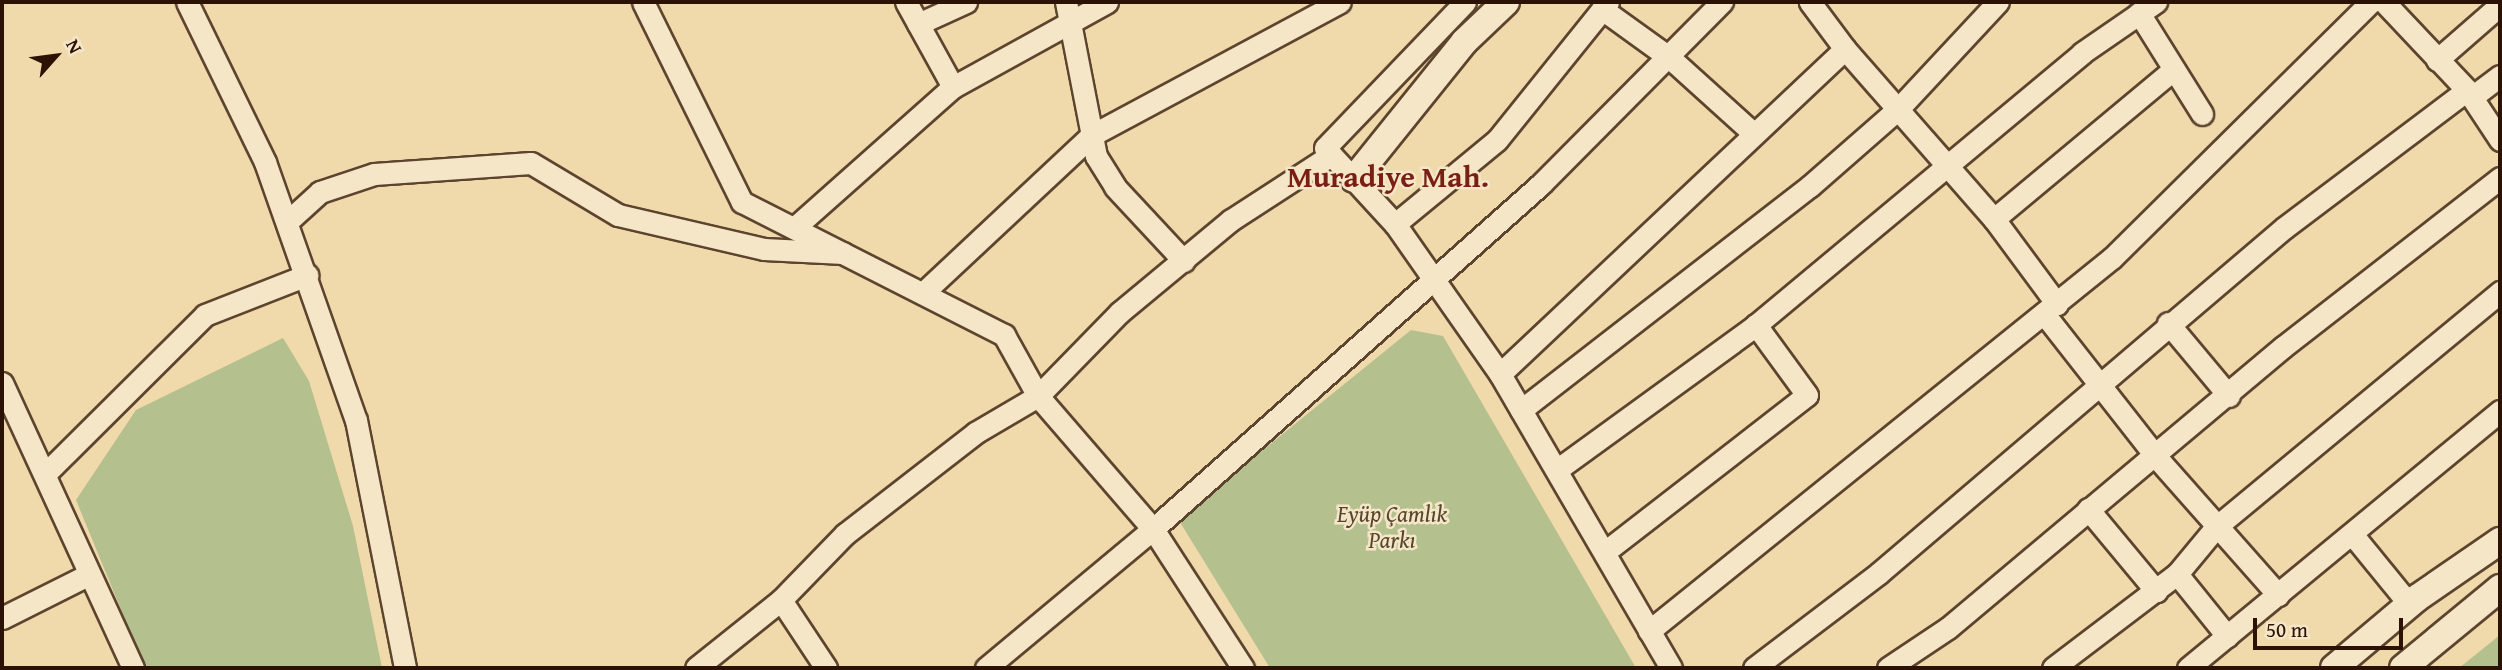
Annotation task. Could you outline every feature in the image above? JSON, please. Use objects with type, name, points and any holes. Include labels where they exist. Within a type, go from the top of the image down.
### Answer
[{"type":"street","points":[[187,2],[287,222],[356,420],[405,668]]},
{"type":"street","points":[[643,2],[741,202],[1004,335],[1038,396],[1153,529],[1243,668]]},
{"type":"street","points":[[906,2],[953,87]]},
{"type":"street","points":[[918,24],[966,2]]},
{"type":"street","points":[[794,228],[953,87],[1069,11],[1107,2]]},
{"type":"street","points":[[923,293],[1092,135],[1340,2]]},
{"type":"street","points":[[1354,179],[1464,42],[1506,2]]},
{"type":"street","points":[[986,668],[1153,529],[1432,276],[1542,184],[1670,58],[1721,2]]},
{"type":"street","points":[[1810,2],[1845,49],[1994,219],[2098,381],[2157,458],[2278,595]]},
{"type":"street","points":[[1521,410],[1810,186],[1899,108],[1998,2]]},
{"type":"street","points":[[1649,631],[2051,310],[2371,2]]},
{"type":"street","points":[[2384,2],[2470,94],[2500,140]]},
{"type":"street","points":[[1457,5],[1325,148],[1395,224],[1500,374],[1606,551],[1671,668]]},
{"type":"street","points":[[1395,224],[1497,140],[1605,5],[1670,58],[1752,132]]},
{"type":"street","points":[[2437,60],[2500,5]]},
{"type":"street","points":[[1558,469],[1756,326],[1951,167],[2082,53],[2148,8],[2174,69],[2202,114]]},
{"type":"street","points":[[1069,11],[1096,156],[1115,187],[1184,261]]},
{"type":"street","points":[[1500,374],[1752,132],[1845,49]]},
{"type":"street","points":[[1994,219],[2174,69]]},
{"type":"street","points":[[1754,668],[1879,573],[2168,323],[2470,94],[2500,76]]},
{"type":"street","points":[[696,668],[781,600],[845,534],[975,433],[1038,396],[1120,312],[1231,220],[1331,155]]},
{"type":"street","points":[[287,222],[320,192],[374,174],[531,163],[618,215],[764,248],[846,253]]},
{"type":"street","points":[[1888,668],[1948,628],[2088,509],[2157,458],[2228,396],[2500,178]]},
{"type":"street","points":[[46,473],[205,314],[307,275]]},
{"type":"street","points":[[2053,668],[2177,574],[2216,527],[2500,292]]},
{"type":"street","points":[[2168,323],[2228,396]]},
{"type":"street","points":[[1606,551],[1807,395],[1756,326]]},
{"type":"street","points":[[2,383],[46,473],[86,576],[133,668]]},
{"type":"street","points":[[2188,668],[2500,411]]},
{"type":"street","points":[[2088,509],[2156,591]]},
{"type":"street","points":[[2352,534],[2409,604]]},
{"type":"street","points":[[2334,668],[2409,604],[2500,541]]},
{"type":"street","points":[[2177,574],[2227,636]]},
{"type":"street","points":[[2,618],[86,576]]},
{"type":"street","points":[[2403,668],[2500,588]]},
{"type":"street","points":[[781,600],[826,668]]},
{"type":"green space","name":"Eyüp Çamlık Parkı","points":[[1411,330],[1443,336],[1636,668],[1270,668],[1178,519]]},
{"type":"green space","points":[[283,338],[309,381],[353,526],[382,668],[145,668],[76,500],[136,410]]},
{"type":"green space","points":[[2500,635],[2500,668],[2459,668]]},
{"type":"district","name":"Muradiye Mah.","points":[[1388,176]]}]
